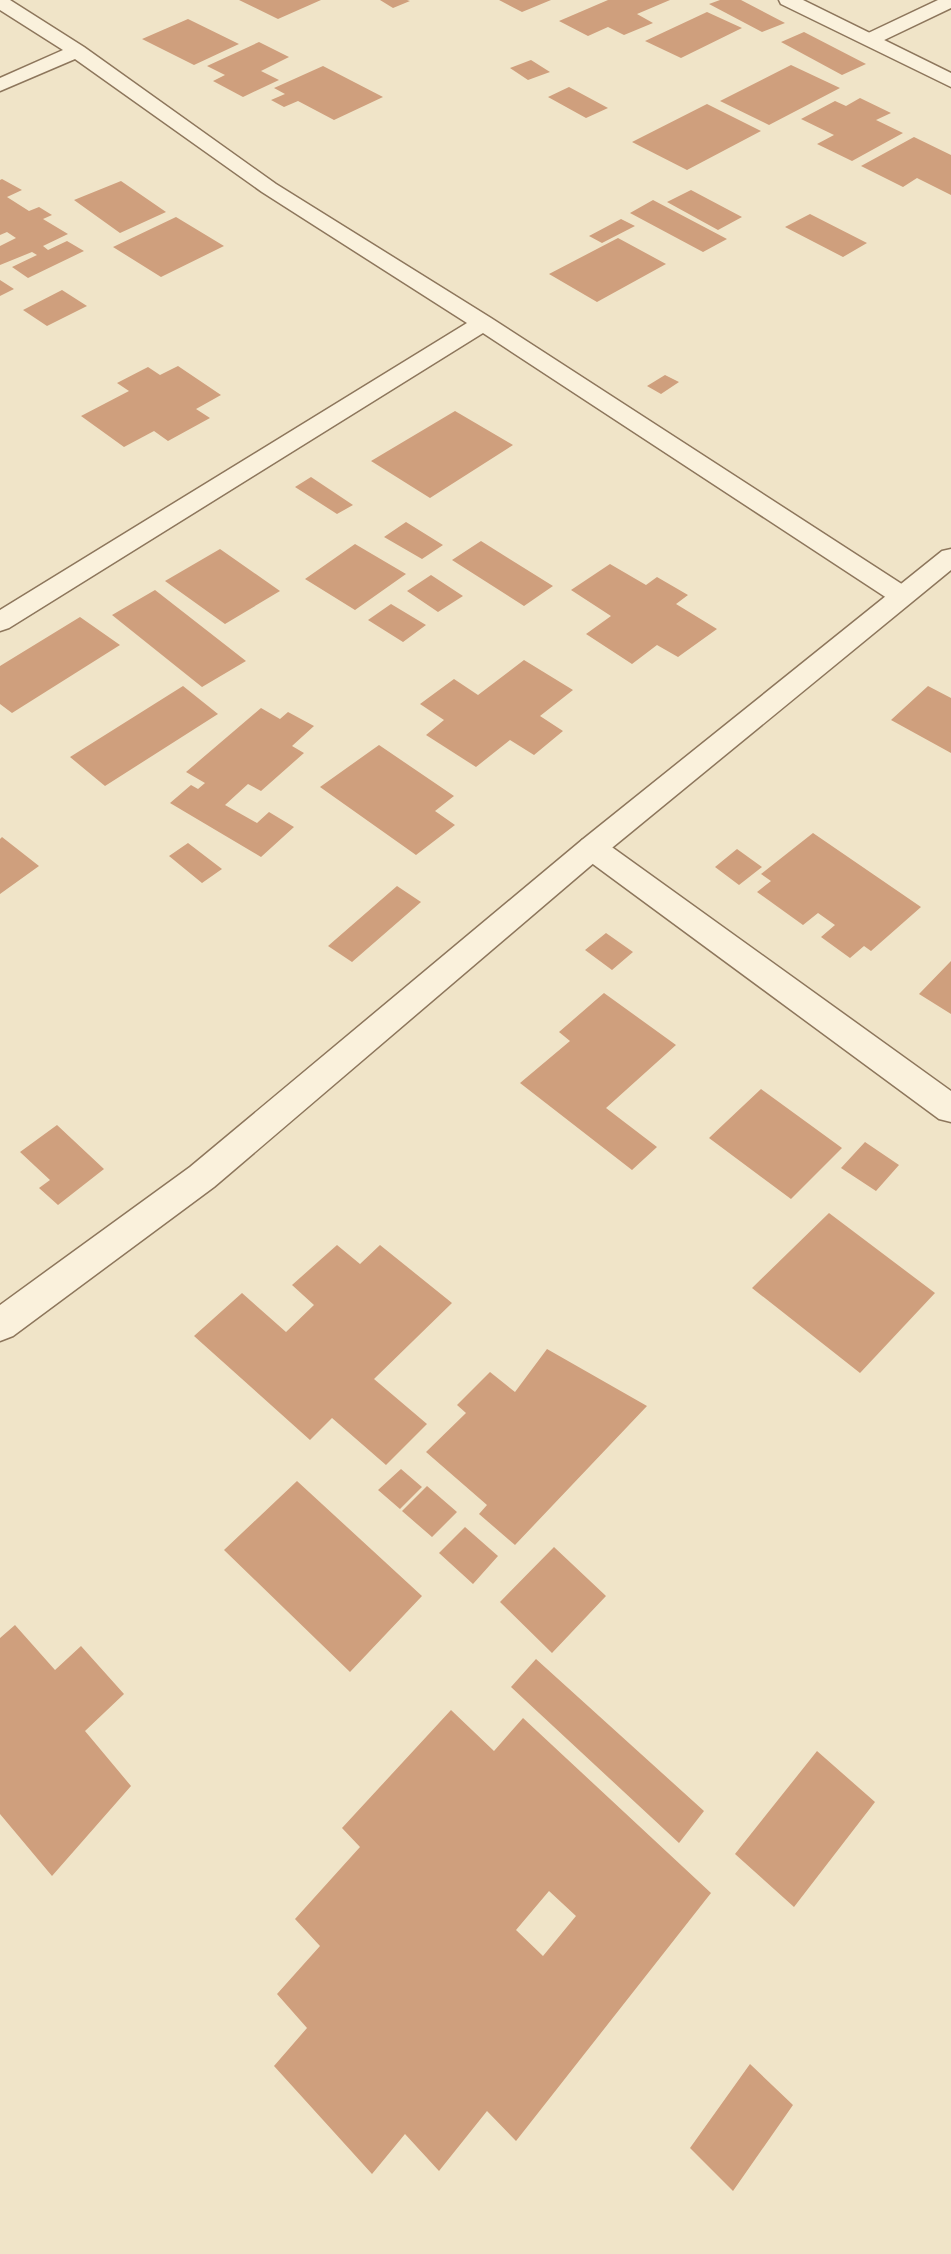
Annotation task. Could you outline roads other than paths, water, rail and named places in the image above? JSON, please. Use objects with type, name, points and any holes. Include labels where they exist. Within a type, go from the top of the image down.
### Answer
[{"type":"street","points":[[788,0],[871,39],[951,81]]},
{"type":"street","points":[[871,39],[951,1]]},
{"type":"street","points":[[0,2],[77,51],[269,188],[483,323],[902,596]]},
{"type":"street","points":[[0,85],[77,51]]},
{"type":"street","points":[[0,622],[483,323]]},
{"type":"street","points":[[0,1325],[202,1177],[592,848],[951,557]]},
{"type":"street","points":[[592,848],[951,1109]]}]
